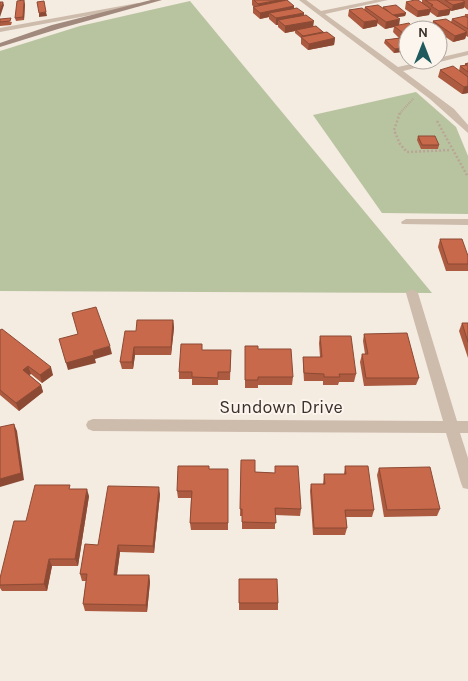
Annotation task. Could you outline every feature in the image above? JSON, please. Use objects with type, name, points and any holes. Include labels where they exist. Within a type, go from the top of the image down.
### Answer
[{"type":"street","points":[[0,30],[159,0]]},
{"type":"street","points":[[302,0],[451,111],[468,130]]},
{"type":"street","points":[[320,14],[385,0]]},
{"type":"street","points":[[0,45],[140,4]]},
{"type":"street","points":[[397,70],[468,53]]},
{"type":"street","points":[[406,222],[468,222]]},
{"type":"street","points":[[412,293],[468,483]]},
{"type":"street","name":"Sundown Drive","points":[[93,424],[468,426]]},
{"type":"path","points":[[416,84],[403,86],[417,96],[399,112],[393,126],[394,134],[400,145],[407,152],[451,150]]},
{"type":"path","points":[[436,115],[451,150],[468,177]]},
{"type":"green space","points":[[190,1],[432,293],[0,291],[0,51],[80,26]]},
{"type":"green space","points":[[416,92],[456,127],[468,156],[468,214],[382,213],[313,115]]},
{"type":"building","points":[[24,0],[23,17],[15,18],[17,1]]},
{"type":"building","points":[[254,0],[279,0],[258,4]]},
{"type":"building","points":[[287,0],[294,6],[260,13],[253,7]]},
{"type":"building","points":[[415,0],[431,9],[418,11],[406,2]]},
{"type":"building","points":[[425,0],[437,0],[451,9],[439,11]]},
{"type":"building","points":[[445,0],[462,0],[465,2],[453,5]]},
{"type":"building","points":[[44,1],[46,12],[39,13],[37,2]]},
{"type":"building","points":[[378,5],[400,19],[386,22],[365,7]]},
{"type":"building","points":[[396,5],[406,13],[393,15],[383,7]]},
{"type":"building","points":[[297,8],[304,13],[276,18],[269,13]]},
{"type":"building","points":[[362,8],[378,20],[364,22],[349,10]]},
{"type":"building","points":[[306,15],[314,21],[285,26],[278,20]]},
{"type":"building","points":[[465,16],[468,18],[468,29],[452,19]]},
{"type":"building","points":[[11,18],[10,21],[0,22],[0,19]]},
{"type":"building","points":[[448,20],[467,32],[455,36],[448,31]]},
{"type":"building","points":[[316,26],[323,32],[303,36],[296,30]]},
{"type":"building","points":[[327,32],[335,38],[309,44],[301,37]]},
{"type":"building","points":[[398,38],[398,49],[395,49],[385,40]]},
{"type":"building","points":[[468,63],[468,72],[460,66],[467,65],[465,64]]},
{"type":"building","points":[[453,66],[468,77],[468,86],[464,87],[440,70],[448,70],[448,68]]},
{"type":"building","points":[[418,136],[435,136],[439,145],[422,145]]},
{"type":"building","points":[[440,239],[462,239],[468,256],[468,264],[448,264]]},
{"type":"building","points":[[96,307],[110,346],[93,351],[94,355],[66,363],[59,339],[78,334],[72,313]]},
{"type":"building","points":[[137,320],[173,320],[171,347],[134,347],[132,362],[120,362],[125,331],[136,331]]},
{"type":"building","points":[[462,323],[468,323],[468,342]]},
{"type":"building","points":[[2,329],[51,367],[40,375],[28,366],[23,370],[41,385],[16,403],[0,390],[0,330]]},
{"type":"building","points":[[407,333],[419,378],[366,378],[362,354],[368,354],[364,334]]},
{"type":"building","points":[[320,336],[351,336],[356,374],[339,374],[340,377],[324,377],[324,374],[304,373],[303,357],[322,357]]},
{"type":"building","points":[[181,344],[202,344],[202,350],[231,350],[230,372],[218,372],[218,378],[192,377],[192,372],[179,372]]},
{"type":"building","points":[[245,346],[258,346],[258,349],[291,349],[293,377],[258,377],[258,380],[245,380]]},
{"type":"building","points":[[14,424],[21,473],[0,479],[0,427]]},
{"type":"building","points":[[241,460],[255,460],[255,472],[275,473],[275,466],[298,466],[301,509],[275,508],[276,523],[242,522],[242,509],[240,509]]},
{"type":"building","points":[[178,466],[209,466],[209,469],[228,469],[228,523],[190,523],[192,491],[177,491]]},
{"type":"building","points":[[345,466],[368,466],[374,510],[345,510],[347,528],[314,528],[311,484],[325,484],[324,474],[346,474]]},
{"type":"building","points":[[430,467],[440,509],[387,510],[379,468]]},
{"type":"building","points":[[35,485],[70,485],[69,489],[87,489],[75,559],[49,559],[44,584],[0,585],[14,521],[26,521]]},
{"type":"building","points":[[108,486],[159,487],[153,546],[118,545],[114,575],[149,575],[146,605],[83,604],[87,574],[80,574],[85,544],[98,545]]},
{"type":"building","points":[[239,579],[277,579],[278,603],[239,603]]}]
